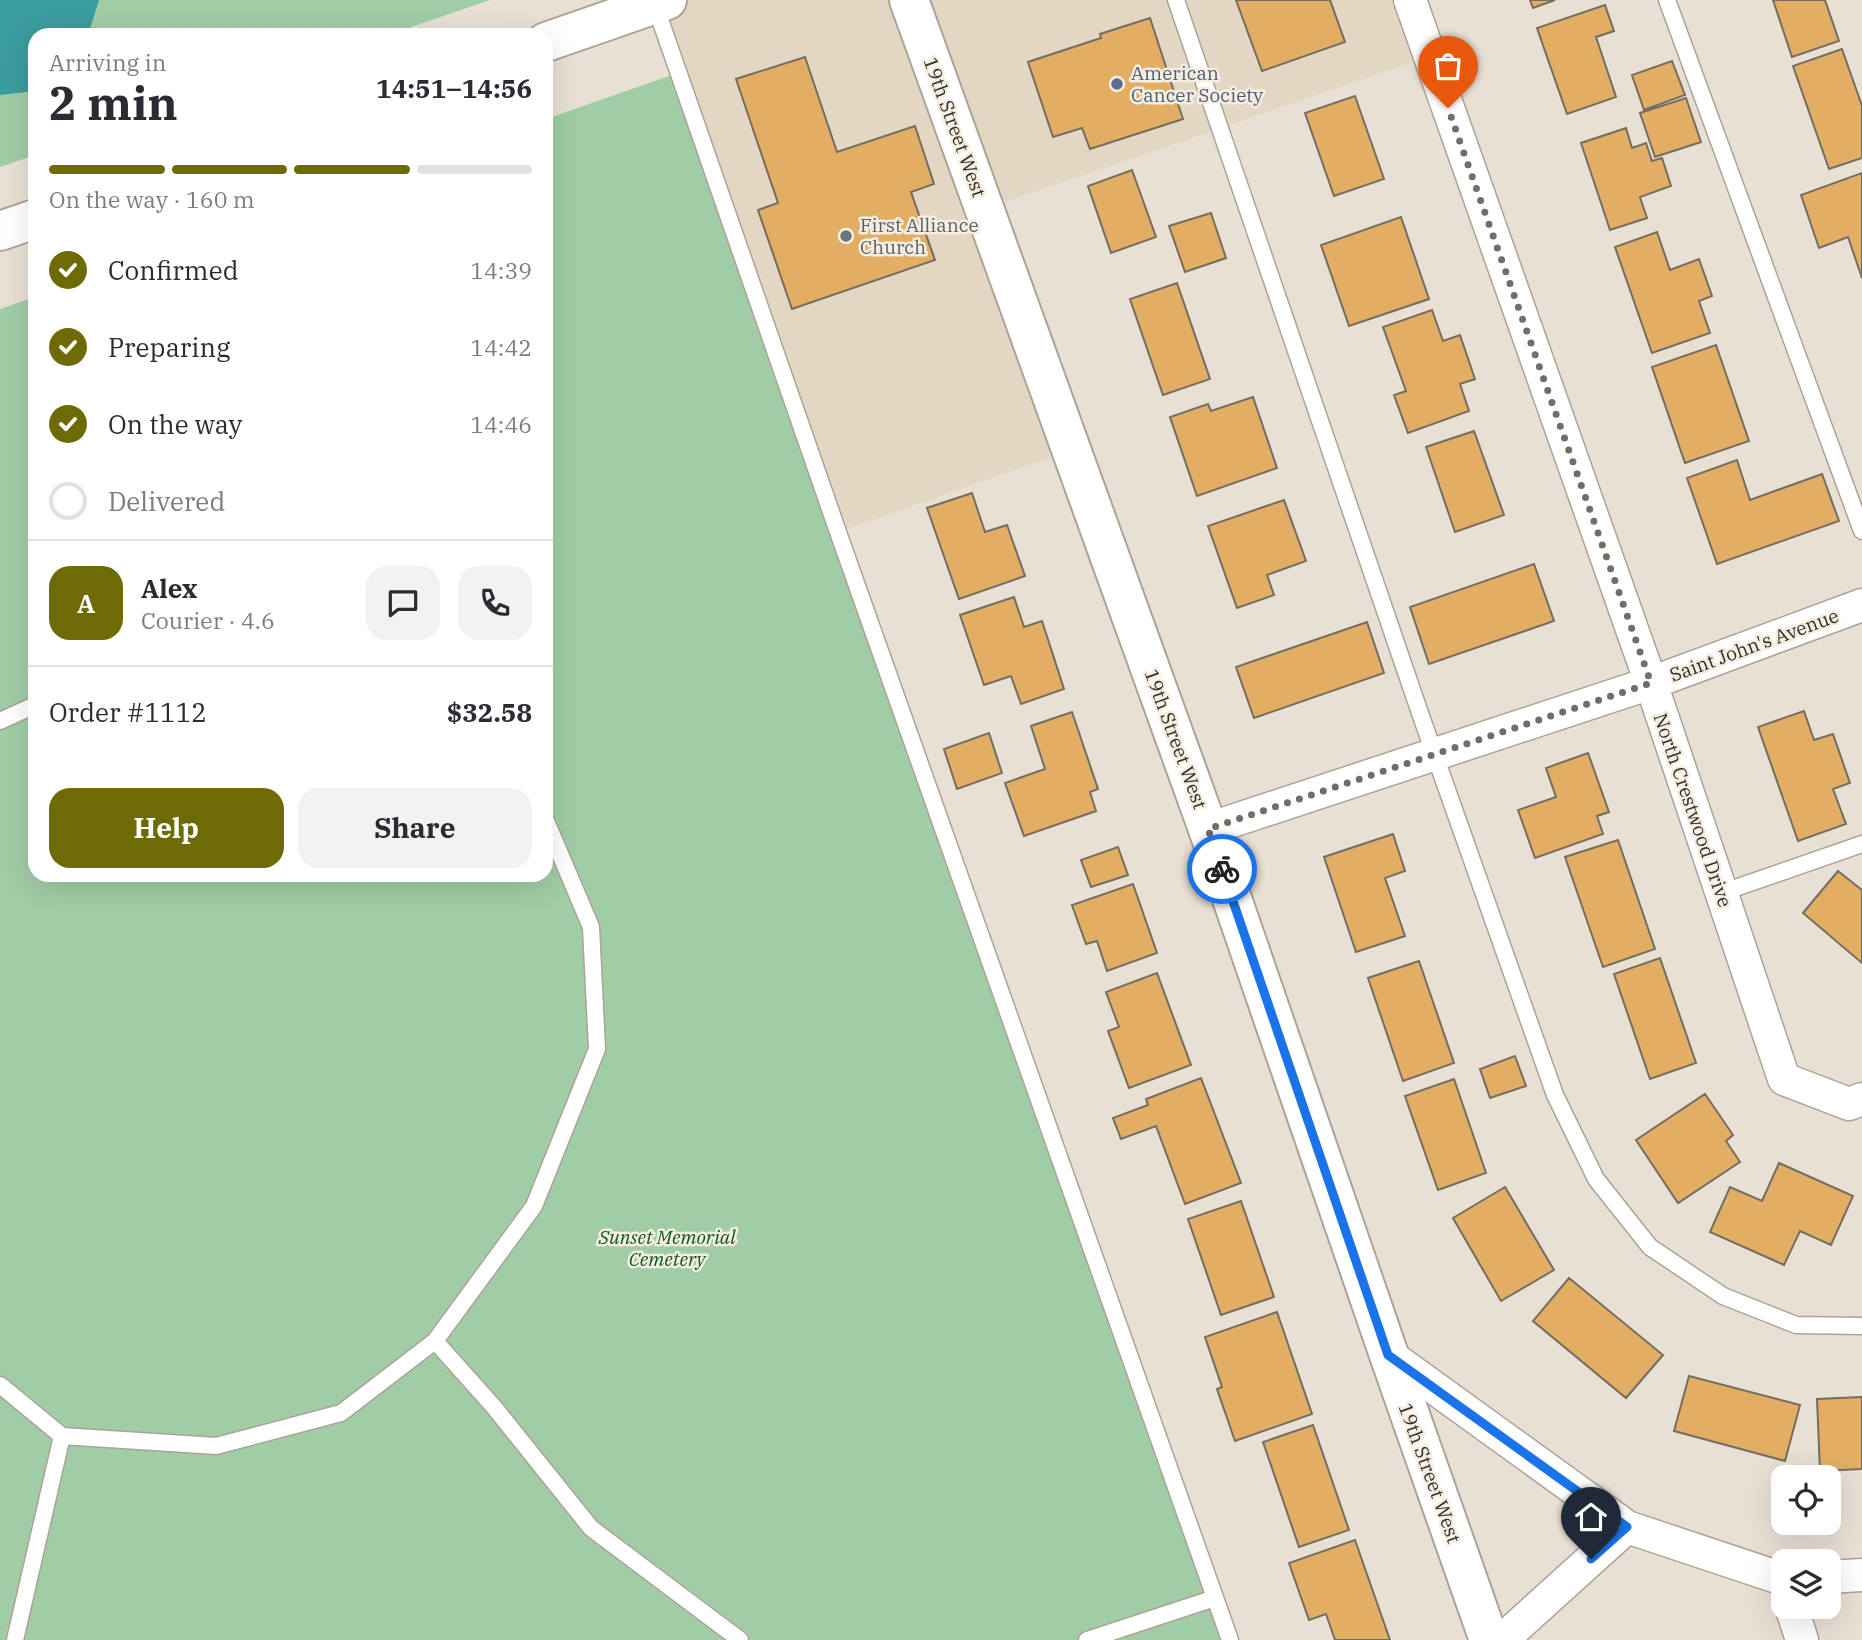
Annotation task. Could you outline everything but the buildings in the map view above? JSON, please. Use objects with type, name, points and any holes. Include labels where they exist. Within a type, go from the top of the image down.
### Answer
[{"type":"street","name":"19th Street West","points":[[909,0],[1208,829],[1388,1355],[1489,1640]]},
{"type":"street","name":"North Crestwood Drive","points":[[1410,0],[1651,683],[1784,1079],[1856,1102]]},
{"type":"street","points":[[553,40],[661,2]]},
{"type":"street","points":[[0,231],[28,221]]},
{"type":"street","name":"Saint John's Avenue","points":[[1208,829],[1651,683],[1862,605]]},
{"type":"street","points":[[1388,1355],[1627,1527],[1771,1582]]},
{"type":"street","points":[[1502,1640],[1627,1527]]},
{"type":"street","points":[[1841,1576],[1862,1575]]},
{"type":"street","points":[[1795,1619],[1802,1640]]},
{"type":"lane","points":[[1176,0],[1434,754],[1555,1095],[1596,1179],[1650,1247],[1723,1296],[1796,1325],[1862,1326]]},
{"type":"lane","points":[[1667,0],[1862,531]]},
{"type":"lane","points":[[661,2],[836,525],[1230,1640]]},
{"type":"lane","points":[[0,721],[28,708]]},
{"type":"lane","points":[[0,1385],[62,1436],[216,1446],[341,1413],[435,1341],[534,1206],[597,1049],[591,927],[553,837]]},
{"type":"lane","points":[[1721,893],[1862,844]]},
{"type":"lane","points":[[435,1341],[494,1407],[592,1528],[740,1640]]},
{"type":"lane","points":[[15,1640],[62,1436]]},
{"type":"lane","points":[[1087,1640],[1215,1598]]},
{"type":"shaded area","points":[[644,0],[1410,0],[1430,56],[985,209],[1071,450],[838,532]]},
{"type":"green space","points":[[0,0],[490,0],[408,28],[28,28],[28,157],[0,167]]},
{"type":"green space","name":"Sunset Memorial Cemetery","points":[[672,75],[1223,1640],[0,1640],[0,309],[28,299],[28,882],[553,882],[553,117]]},
{"type":"water","points":[[0,0],[99,0],[90,28],[28,28],[28,92],[0,95]]},
{"type":"way so far","points":[[1222,869],[1208,829],[1651,683],[1448,108]]},
{"type":"place","name":"American Cancer Society","points":[[1117,84]]},
{"type":"place","name":"First Alliance Church","points":[[846,236]]},
{"type":"route","points":[[1222,869],[1388,1355],[1627,1527],[1591,1559]]}]
